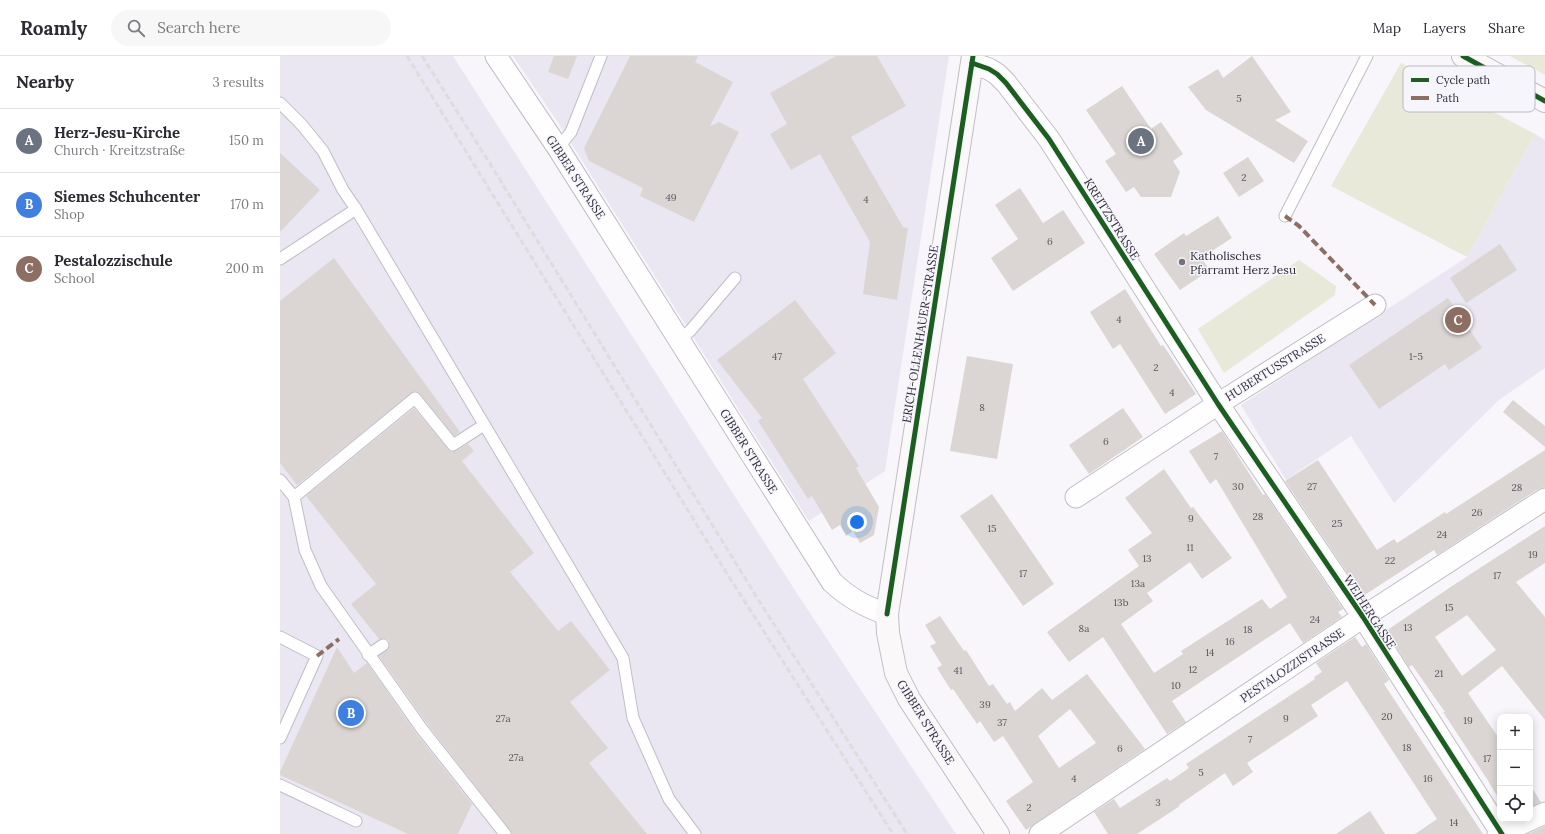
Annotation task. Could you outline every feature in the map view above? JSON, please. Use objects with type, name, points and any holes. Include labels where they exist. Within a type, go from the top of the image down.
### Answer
[{"type":"street","name":"GIBBER STRASSE","points":[[496,56],[558,148],[832,582],[852,599],[867,607],[886,614],[888,633],[896,673],[909,699],[998,834]]},
{"type":"street","points":[[1463,56],[1481,66]]},
{"type":"street","name":"KREITZSTRASSE","points":[[972,60],[997,74],[1006,83],[1049,139],[1218,404]]},
{"type":"street","name":"ERICH-OLLENHAUER-STRASSE","points":[[886,614],[972,60]]},
{"type":"street","points":[[1535,96],[1545,101]]},
{"type":"street","name":"HUBERTUSSTRASSE","points":[[1076,497],[1218,404],[1375,305]]},
{"type":"street","name":"WEIHERGASSE","points":[[1218,404],[1363,617],[1500,833]]},
{"type":"street","name":"PESTALOZZISTRASSE","points":[[1040,834],[1363,617],[1545,499]]},
{"type":"street","points":[[1500,833],[1545,813]]},
{"type":"lane","points":[[558,148],[571,132],[601,56]]},
{"type":"lane","points":[[1284,216],[1367,56]]},
{"type":"lane","points":[[280,103],[302,125],[323,151],[343,190],[356,209],[623,658],[634,718],[669,799],[694,834]]},
{"type":"lane","points":[[280,259],[356,209]]},
{"type":"lane","points":[[679,340],[695,326],[735,278]]},
{"type":"lane","points":[[294,497],[415,398],[453,445],[484,425]]},
{"type":"lane","points":[[280,480],[294,497],[305,550],[321,586],[368,655],[422,729],[505,834]]},
{"type":"lane","points":[[280,637],[317,656],[280,738]]},
{"type":"lane","points":[[368,655],[383,645]]},
{"type":"lane","points":[[280,785],[356,821]]},
{"type":"shaded area","points":[[280,56],[453,56],[798,595],[956,834],[280,834]]},
{"type":"shaded area","points":[[513,56],[949,56],[885,471],[809,521],[557,121]]},
{"type":"shaded area","points":[[1535,134],[1545,140],[1545,368],[1499,400],[1394,503],[1351,436],[1286,480],[1241,405],[1467,257]]},
{"type":"green space","points":[[1510,56],[1545,56],[1545,75],[1535,70],[1535,66],[1528,66]]},
{"type":"green space","points":[[1401,63],[1407,66],[1403,66],[1403,112],[1493,112],[1535,134],[1467,257],[1331,186]]},
{"type":"green space","points":[[1299,260],[1336,286],[1335,295],[1224,373],[1198,329]]},
{"type":"building","points":[[554,56],[577,56],[568,79],[548,72]]},
{"type":"building","points":[[630,56],[698,56],[695,62],[733,82],[710,126],[719,122],[739,132],[694,222],[640,196],[643,188],[589,161],[584,148]]},
{"type":"building","points":[[836,56],[877,56],[906,106],[851,137],[903,227],[908,228],[897,300],[863,294],[870,242],[820,154],[791,170],[770,134],[787,124],[770,93]]},
{"type":"building","points":[[1252,56],[1291,112],[1275,120],[1308,141],[1294,163],[1206,110],[1188,87],[1218,69],[1223,78]]},
{"type":"building","points":[[1122,86],[1151,129],[1161,122],[1183,154],[1173,161],[1180,172],[1171,197],[1141,197],[1134,187],[1126,192],[1105,161],[1116,154],[1086,110]]},
{"type":"building","points":[[280,153],[320,190],[280,232]]},
{"type":"building","points":[[1248,157],[1264,181],[1239,197],[1223,173]]},
{"type":"building","points":[[1020,188],[1043,223],[1063,210],[1085,243],[1013,291],[991,258],[1018,239],[995,205]]},
{"type":"building","name":"Katholisches Pfarramt Herz Jesu","points":[[1218,216],[1232,238],[1201,258],[1210,270],[1180,290],[1154,254],[1184,233],[1186,236]]},
{"type":"building","points":[[1500,244],[1517,270],[1466,303],[1450,278]]},
{"type":"building","points":[[334,258],[460,432],[454,436],[420,394],[414,391],[297,485],[280,463],[280,301]]},
{"type":"building","points":[[1125,289],[1161,346],[1163,345],[1196,394],[1165,414],[1120,344],[1113,349],[1090,312]]},
{"type":"building","points":[[1448,298],[1482,348],[1449,370],[1445,364],[1379,409],[1349,365]]},
{"type":"building","points":[[795,300],[836,353],[803,379],[859,466],[856,468],[879,507],[874,535],[860,543],[853,531],[846,536],[840,525],[832,530],[812,496],[808,499],[758,421],[762,418],[717,360]]},
{"type":"building","points":[[967,356],[1013,364],[997,459],[950,451]]},
{"type":"building","points":[[1513,400],[1545,426],[1545,447],[1503,412]]},
{"type":"building","points":[[414,408],[450,451],[456,451],[468,444],[474,451],[462,461],[534,553],[510,572],[558,631],[571,621],[610,670],[570,702],[608,748],[589,763],[647,834],[512,834],[428,725],[379,656],[389,648],[389,641],[386,639],[379,639],[351,604],[376,584],[306,496]]},
{"type":"building","points":[[1123,408],[1143,437],[1089,474],[1069,445]]},
{"type":"building","points":[[1222,431],[1263,495],[1265,494],[1343,609],[1338,612],[1342,617],[1303,643],[1290,623],[1172,701],[1186,722],[1167,734],[1103,637],[1069,662],[1047,632],[1139,566],[1128,550],[1152,533],[1125,498],[1164,469],[1191,508],[1193,507],[1232,558],[1202,579],[1190,562],[1147,593],[1153,601],[1121,624],[1154,673],[1183,654],[1181,651],[1262,599],[1270,609],[1287,597],[1216,479],[1210,484],[1189,451]]},
{"type":"building","points":[[1545,450],[1545,487],[1538,489],[1437,555],[1434,550],[1363,596],[1285,481],[1318,460],[1377,550],[1394,539],[1397,543],[1445,512],[1446,514]]},
{"type":"building","points":[[992,494],[1054,584],[1023,606],[960,516]]},
{"type":"building","points":[[1545,526],[1545,563],[1516,582],[1545,617],[1545,720],[1502,666],[1468,693],[1497,736],[1497,796],[1443,712],[1445,712],[1412,665],[1409,667],[1386,631]],"holes":[[[1467,615],[1496,650],[1462,676],[1435,637]]]},
{"type":"building","points":[[940,616],[964,651],[966,650],[989,686],[993,684],[1007,704],[1010,702],[1015,711],[1042,688],[1052,700],[1087,674],[1145,749],[1026,830],[1006,801],[1033,782],[1003,736],[994,742],[980,721],[977,724],[953,689],[951,690],[937,668],[942,665],[930,646],[936,643],[925,625]],"holes":[[[1070,709],[1096,743],[1059,768],[1038,736]]]},
{"type":"building","points":[[1355,637],[1362,647],[1366,644],[1389,680],[1384,684],[1483,834],[1415,834],[1437,819],[1347,681],[1311,705],[1318,716],[1247,763],[1253,772],[1233,786],[1225,773],[1179,805],[1180,806],[1137,834],[1108,834],[1094,812],[1114,799],[1120,808],[1167,778],[1170,781],[1189,768],[1186,764],[1315,679],[1314,677],[1322,672],[1316,663]]},
{"type":"building","points":[[337,647],[354,673],[367,663],[416,733],[472,804],[458,834],[408,834],[280,775],[280,772]]},
{"type":"building","points":[[1533,790],[1541,802],[1533,806]]},
{"type":"building","points":[[1370,811],[1385,834],[1336,834]]},
{"type":"building","points":[[1545,826],[1545,834],[1527,834]]},
{"type":"railway","points":[[407,56],[731,580],[893,834]]},
{"type":"railway","points":[[422,56],[489,162],[761,604],[907,834]]},
{"type":"marked path","points":[[1285,216],[1299,226],[1375,305]]},
{"type":"marked path","points":[[317,656],[339,639]]},
{"type":"cycle path","points":[[887,614],[973,56]]},
{"type":"cycle path","points":[[1463,56],[1481,66]]},
{"type":"cycle path","points":[[972,63],[989,69],[997,74],[1006,83],[1049,139],[1218,404],[1363,617],[1502,834]]},
{"type":"cycle path","points":[[1535,96],[1545,101]]},
{"type":"place","name":"Herz-Jesu-Kirche","points":[[1141,141]]},
{"type":"place","name":"Katholisches Pfarramt Herz Jesu","points":[[1182,262]]},
{"type":"place","name":"Pestalozzischule","points":[[1458,320]]},
{"type":"place","name":"Siemes Schuhcenter","points":[[351,713]]}]
